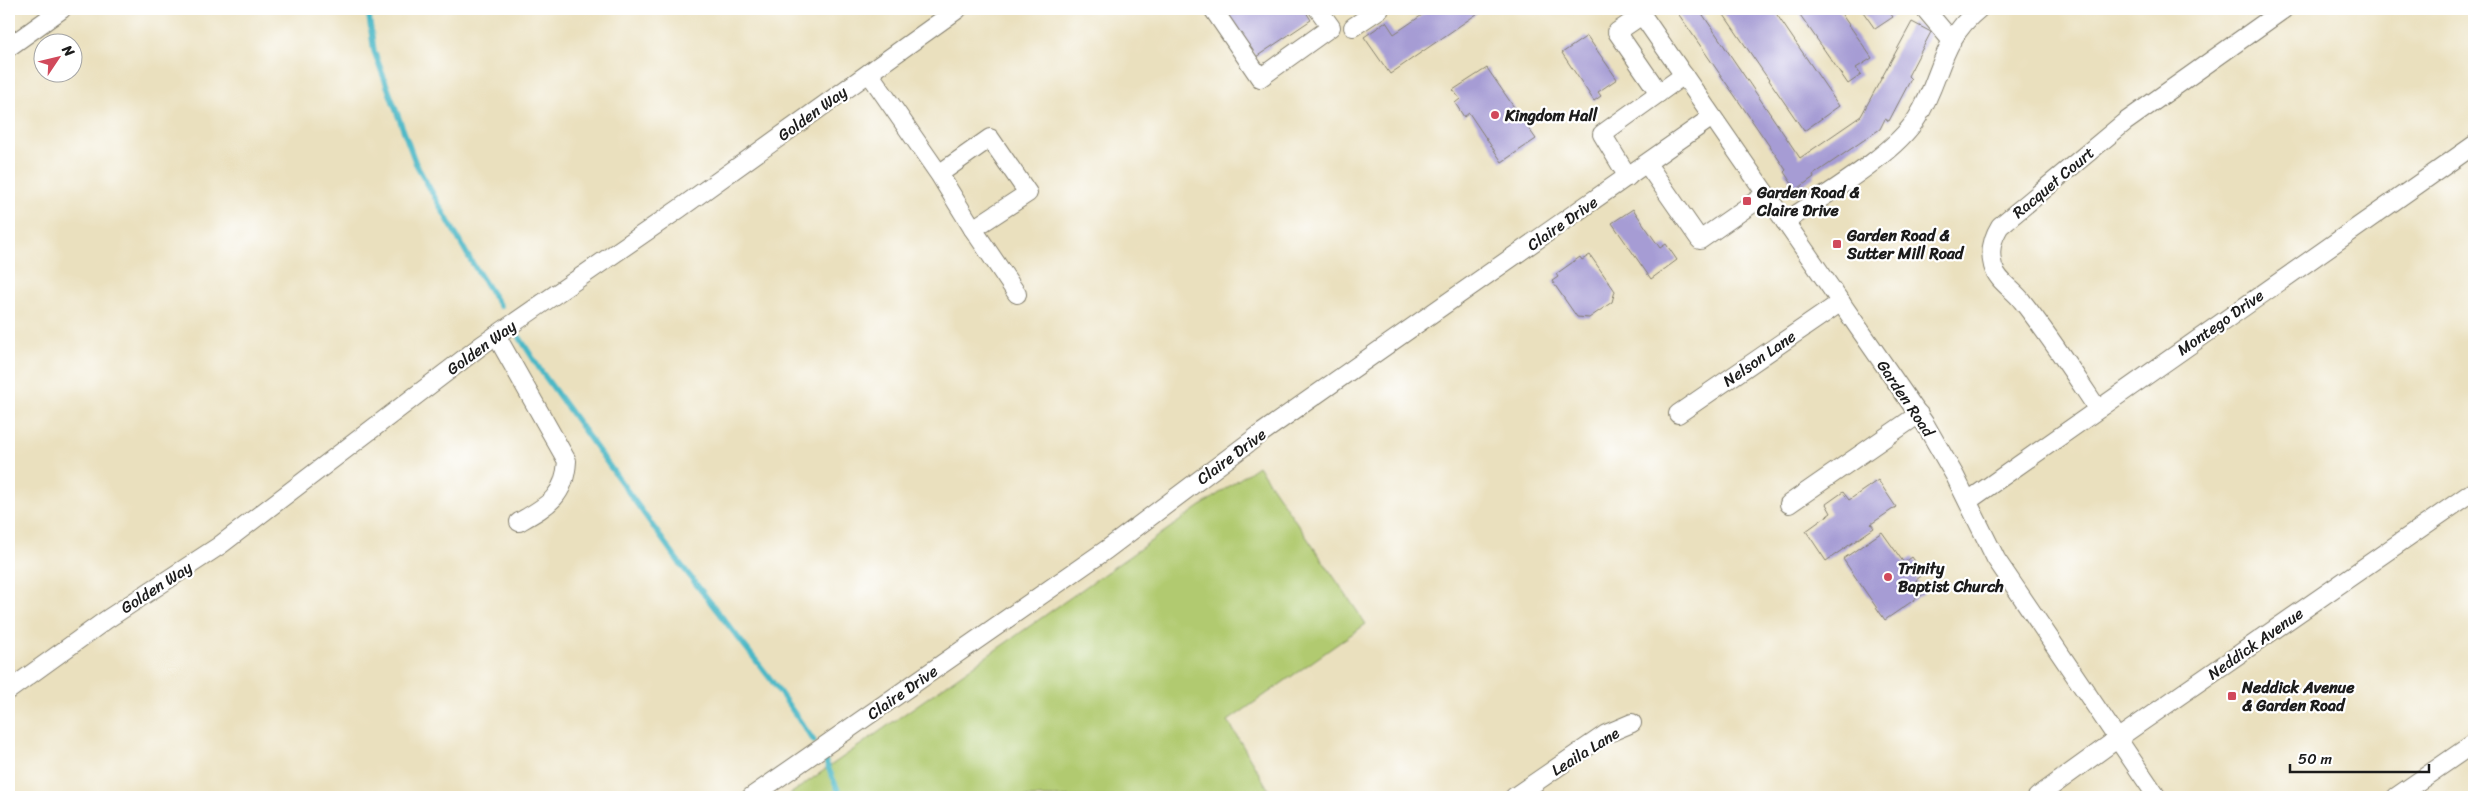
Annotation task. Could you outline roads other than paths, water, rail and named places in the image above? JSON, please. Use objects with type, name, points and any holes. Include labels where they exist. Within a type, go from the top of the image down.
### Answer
[{"type":"street","points":[[9,47],[62,9]]},
{"type":"street","name":"Golden Way","points":[[9,690],[106,620],[219,546],[496,335],[679,209],[958,9]]},
{"type":"street","points":[[1213,9],[1260,78],[1331,27],[1318,9]]},
{"type":"street","points":[[1353,28],[1380,9]]},
{"type":"street","points":[[1925,9],[1951,40]]},
{"type":"street","points":[[1785,222],[1900,139],[1918,117],[1951,40],[1979,9]]},
{"type":"street","name":"Racquet Court","points":[[2098,408],[2023,302],[2003,282],[1993,268],[1991,252],[1993,237],[2000,226],[2125,122],[2284,9]]},
{"type":"street","points":[[1640,12],[1617,32],[1659,93]]},
{"type":"street","name":"Garden Road","points":[[1640,12],[1919,414],[1968,501],[1996,559],[2157,797]]},
{"type":"street","points":[[869,73],[939,174],[1017,294]]},
{"type":"street","points":[[1628,177],[1602,134],[1684,75]]},
{"type":"street","name":"Claire Drive","points":[[751,797],[1106,550],[1264,432],[1712,117]]},
{"type":"street","points":[[939,174],[990,138],[1028,194],[974,229]]},
{"type":"street","name":"Montego Drive","points":[[1968,501],[2474,144]]},
{"type":"street","points":[[1647,164],[1700,240],[1766,194]]},
{"type":"street","name":"Nelson Lane","points":[[1678,414],[1841,302]]},
{"type":"street","points":[[496,335],[567,461],[566,478],[561,490],[544,508],[519,522]]},
{"type":"street","points":[[1789,504],[1919,414]]},
{"type":"street","name":"Neddick Avenue","points":[[2037,797],[2116,739],[2474,491]]},
{"type":"street","name":"Leaila Lane","points":[[1514,797],[1606,734],[1632,723]]},
{"type":"street","points":[[2396,797],[2474,743]]},
{"type":"waterway","points":[[368,9],[374,51],[416,164],[471,261],[500,306]]},
{"type":"waterway","points":[[520,338],[541,371],[678,561],[769,677],[814,741]]},
{"type":"waterway","points":[[822,753],[841,797]]},
{"type":"place","name":"Kingdom Hall","points":[[1495,115]]},
{"type":"place","name":"Garden Road & Claire Drive","points":[[1747,201]]},
{"type":"place","name":"Garden Road & Sutter Mill Road","points":[[1837,244]]},
{"type":"place","name":"Trinity Baptist Church","points":[[1888,577]]},
{"type":"place","name":"Neddick Avenue & Garden Road","points":[[2232,696]]}]
